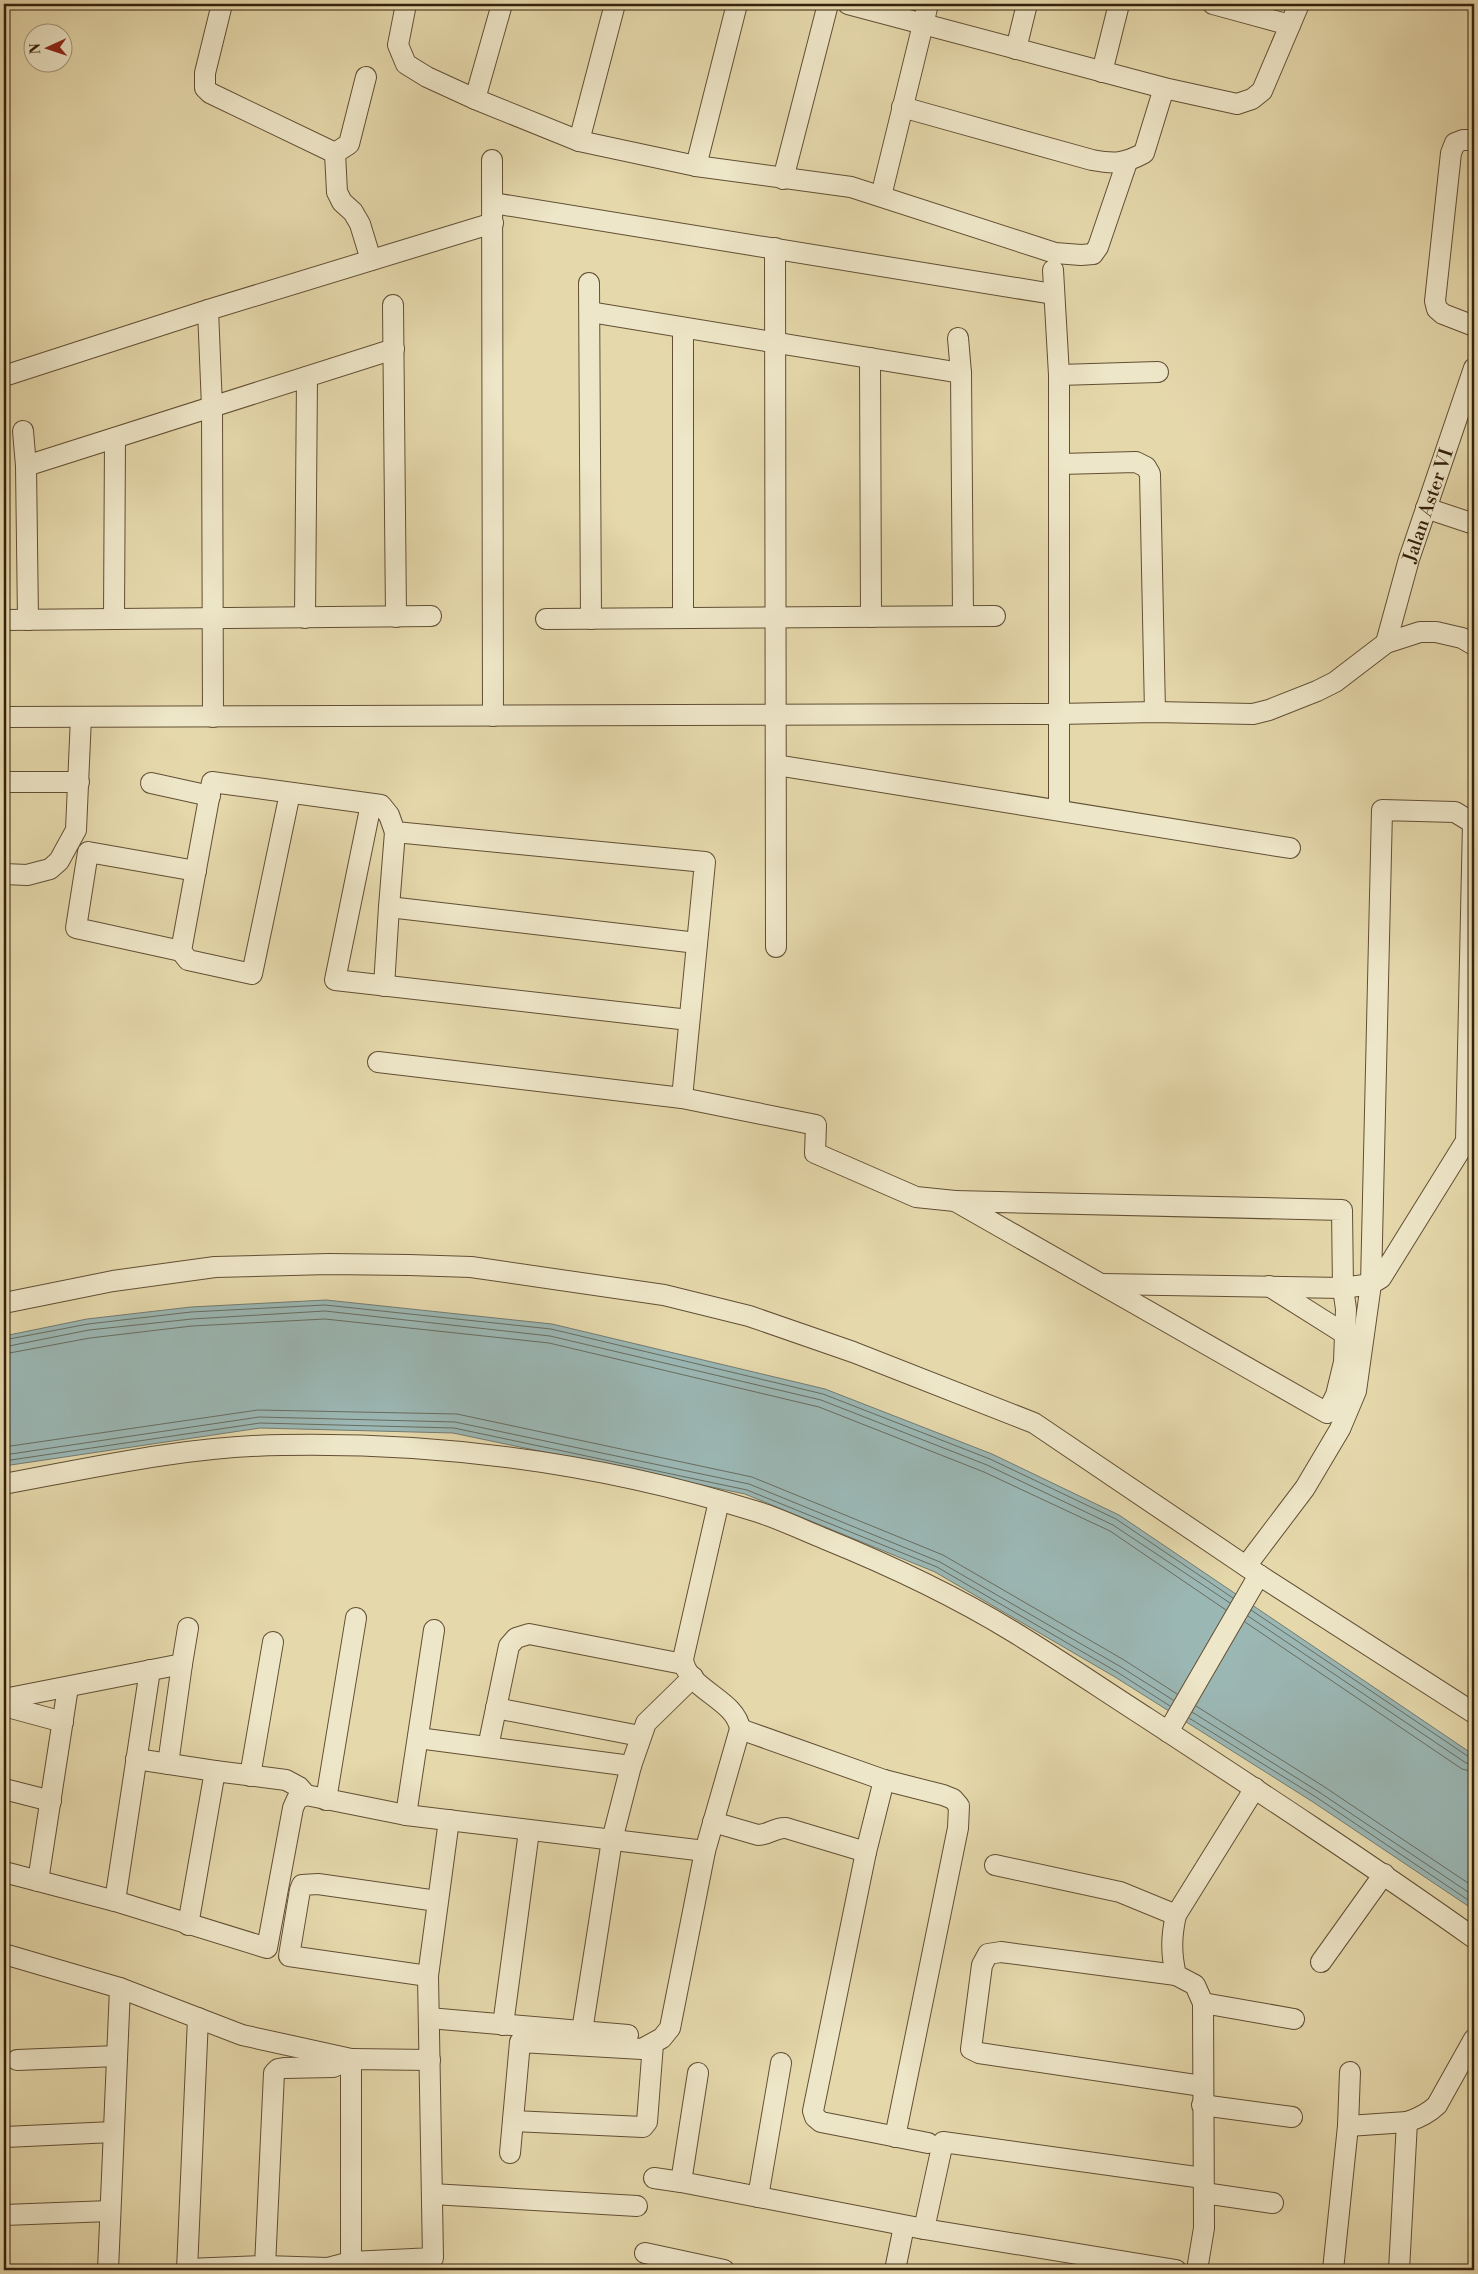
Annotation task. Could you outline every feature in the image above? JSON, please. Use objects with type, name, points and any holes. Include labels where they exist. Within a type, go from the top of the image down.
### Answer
[{"type":"street","points":[[222,4],[205,73],[205,88],[210,93],[336,153]]},
{"type":"street","points":[[406,4],[398,45],[406,64],[427,77],[475,99],[579,141],[696,166],[851,188],[1055,253],[1092,254],[1098,247],[1127,162]]},
{"type":"street","points":[[475,99],[502,4]]},
{"type":"street","points":[[579,141],[615,4]]},
{"type":"street","points":[[696,166],[737,4]]},
{"type":"street","points":[[783,179],[828,4]]},
{"type":"street","points":[[848,4],[1164,88],[1237,104],[1252,99],[1262,91],[1299,4]]},
{"type":"street","points":[[881,196],[928,4]]},
{"type":"street","points":[[1016,49],[1027,4]]},
{"type":"street","points":[[1102,72],[1119,4]]},
{"type":"street","points":[[1214,4],[1290,25]]},
{"type":"street","points":[[336,153],[349,144],[366,77]]},
{"type":"street","points":[[902,107],[1092,160],[1108,163],[1127,162],[1144,153],[1164,88]]},
{"type":"street","points":[[1474,140],[1462,140],[1455,144],[1451,153],[1436,301],[1437,310],[1443,314],[1474,326]]},
{"type":"street","points":[[336,153],[336,192],[342,202],[353,212],[360,224],[371,260]]},
{"type":"street","points":[[492,160],[492,716]]},
{"type":"street","points":[[4,376],[371,260],[493,213],[775,248],[1053,294]]},
{"type":"street","points":[[775,248],[776,947]]},
{"type":"street","points":[[1053,270],[1059,375],[1060,464],[1059,810]]},
{"type":"street","points":[[589,283],[591,619]]},
{"type":"street","points":[[393,305],[396,617]]},
{"type":"street","points":[[208,310],[212,407],[213,716]]},
{"type":"street","points":[[590,312],[961,373]]},
{"type":"street","points":[[682,618],[683,328]]},
{"type":"street","points":[[958,338],[961,373],[963,616]]},
{"type":"street","points":[[26,466],[394,349]]},
{"type":"street","points":[[870,358],[871,617]]},
{"type":"street","name":"Jalan Aster VI","points":[[1386,643],[1426,508],[1474,368]]},
{"type":"street","points":[[1059,375],[1158,372]]},
{"type":"street","points":[[305,618],[307,377]]},
{"type":"street","points":[[23,431],[26,466],[28,620]]},
{"type":"street","points":[[114,619],[115,438]]},
{"type":"street","points":[[1060,464],[1136,462],[1146,467],[1150,474],[1155,712]]},
{"type":"street","points":[[1426,508],[1474,524]]},
{"type":"street","points":[[4,620],[431,616]]},
{"type":"street","points":[[546,619],[995,616]]},
{"type":"street","points":[[4,717],[1058,714],[1155,712],[1239,715],[1269,710],[1335,682],[1386,643],[1420,632],[1436,632],[1462,638],[1474,645]]},
{"type":"street","points":[[4,874],[27,875],[42,873],[50,869],[59,861],[76,830],[81,717]]},
{"type":"street","points":[[776,766],[1290,848]]},
{"type":"street","points":[[4,782],[79,782]]},
{"type":"street","points":[[181,951],[212,782],[381,805],[389,815],[396,832],[384,986]]},
{"type":"street","points":[[151,784],[210,796]]},
{"type":"street","points":[[196,871],[88,852],[76,928],[181,951],[188,960],[252,974],[290,792]]},
{"type":"street","points":[[371,804],[335,980],[689,1020]]},
{"type":"street","points":[[1102,1284],[1343,1288],[1372,1284],[1381,1278],[1466,1140],[1473,823],[1455,812],[1382,810],[1372,1284],[1356,1391],[1340,1429],[1253,1570],[1168,1732]]},
{"type":"street","points":[[396,832],[705,862],[682,1098]]},
{"type":"street","points":[[389,907],[696,943]]},
{"type":"street","points":[[378,1062],[682,1098],[816,1125],[815,1153],[916,1197],[955,1201],[1342,1210],[1343,1288],[1346,1308],[1344,1362],[1336,1395],[1327,1413],[955,1201]]},
{"type":"street","points":[[4,1303],[113,1281],[206,1268],[330,1264],[470,1267],[664,1295],[749,1316],[853,1352],[1034,1423],[1253,1570],[1474,1713]]},
{"type":"street","points":[[1269,1286],[1345,1334]]},
{"type":"street","points":[[4,1484],[207,1450],[279,1444],[418,1448],[530,1460],[662,1486],[761,1513],[863,1555],[924,1584],[1011,1630],[1255,1788],[1384,1874],[1474,1938]]},
{"type":"street","points":[[688,1671],[683,1652],[719,1502]]},
{"type":"street","points":[[326,1800],[356,1618]]},
{"type":"street","points":[[168,1764],[188,1628]]},
{"type":"street","points":[[406,1815],[434,1630]]},
{"type":"street","points":[[429,2018],[642,2049],[658,2041],[670,2028],[705,1851],[740,1729],[738,1717],[688,1671],[523,1635],[516,1638],[509,1646],[488,1747]]},
{"type":"street","points":[[250,1776],[273,1642]]},
{"type":"street","points":[[4,1699],[182,1664]]},
{"type":"street","points":[[115,1900],[150,1670]]},
{"type":"street","points":[[582,2032],[612,1840],[630,1766],[646,1723],[688,1671]]},
{"type":"street","points":[[38,1881],[68,1687]]},
{"type":"street","points":[[4,1706],[63,1722]]},
{"type":"street","points":[[496,1708],[640,1736]]},
{"type":"street","points":[[740,1729],[884,1780],[953,1799],[959,1806],[960,1816],[915,2049],[895,2137]]},
{"type":"street","points":[[418,1738],[630,1766]]},
{"type":"street","points":[[136,1759],[286,1780],[299,1787],[306,1795]]},
{"type":"street","points":[[188,1925],[215,1771]]},
{"type":"street","points":[[884,1780],[866,1852],[813,2111],[815,2117],[821,2122],[928,2143]]},
{"type":"street","points":[[1176,1975],[1171,1954],[1172,1934],[1176,1915],[1255,1788]]},
{"type":"street","points":[[4,1789],[51,1801]]},
{"type":"street","points":[[266,1948],[293,1808],[297,1798],[306,1795],[406,1815],[705,1851]]},
{"type":"street","points":[[198,2018],[187,2269],[265,2266],[328,2269],[351,2262],[436,2264],[432,2194],[428,1976],[449,1820]]},
{"type":"street","points":[[713,1822],[758,1835],[764,1835],[779,1828],[786,1828],[866,1852]]},
{"type":"street","points":[[510,2153],[513,2122],[514,2031],[529,1831]]},
{"type":"street","points":[[995,1866],[1120,1892],[1176,1915]]},
{"type":"street","points":[[4,1872],[115,1900],[289,1956],[428,1976]]},
{"type":"street","points":[[1321,1962],[1384,1874]]},
{"type":"street","points":[[289,1956],[302,1885],[318,1884],[437,1901]]},
{"type":"street","points":[[1197,2270],[1203,2245],[1202,2096],[1203,2003],[1195,1985],[1176,1975],[1001,1952],[988,1954],[982,1965],[971,2049],[979,2053],[1202,2096],[1292,2118]]},
{"type":"street","points":[[4,1954],[120,1988],[242,2034],[351,2059],[430,2060]]},
{"type":"street","points":[[108,2270],[120,1988]]},
{"type":"street","points":[[1203,2003],[1294,2019]]},
{"type":"street","points":[[514,2031],[582,2032],[658,2041]]},
{"type":"street","points":[[1348,2126],[1407,2122],[1430,2112],[1437,2104],[1474,2039]]},
{"type":"street","points":[[513,2122],[643,2127],[646,2122],[658,2041]]},
{"type":"street","points":[[17,2060],[117,2056]]},
{"type":"street","points":[[351,2059],[351,2262]]},
{"type":"street","points":[[265,2266],[274,2073],[278,2069],[284,2068],[333,2067],[351,2059]]},
{"type":"street","points":[[758,2197],[781,2063]]},
{"type":"street","points":[[1333,2270],[1348,2126],[1350,2072]]},
{"type":"street","points":[[680,2182],[698,2073]]},
{"type":"street","points":[[1399,2270],[1407,2122]]},
{"type":"street","points":[[5,2137],[114,2132]]},
{"type":"street","points":[[924,2229],[942,2142],[1203,2186],[1273,2203]]},
{"type":"street","points":[[654,2178],[904,2226],[1176,2270]]},
{"type":"street","points":[[432,2194],[637,2206]]},
{"type":"street","points":[[4,2215],[110,2211]]},
{"type":"street","points":[[895,2270],[904,2226]]},
{"type":"street","points":[[645,2253],[724,2270]]},
{"type":"water","points":[[326,1300],[552,1324],[825,1389],[992,1454],[1119,1515],[1474,1755],[1474,1910],[1313,1802],[1115,1677],[935,1572],[745,1494],[453,1433],[260,1428],[4,1466],[4,1336],[87,1319],[191,1307]]}]
